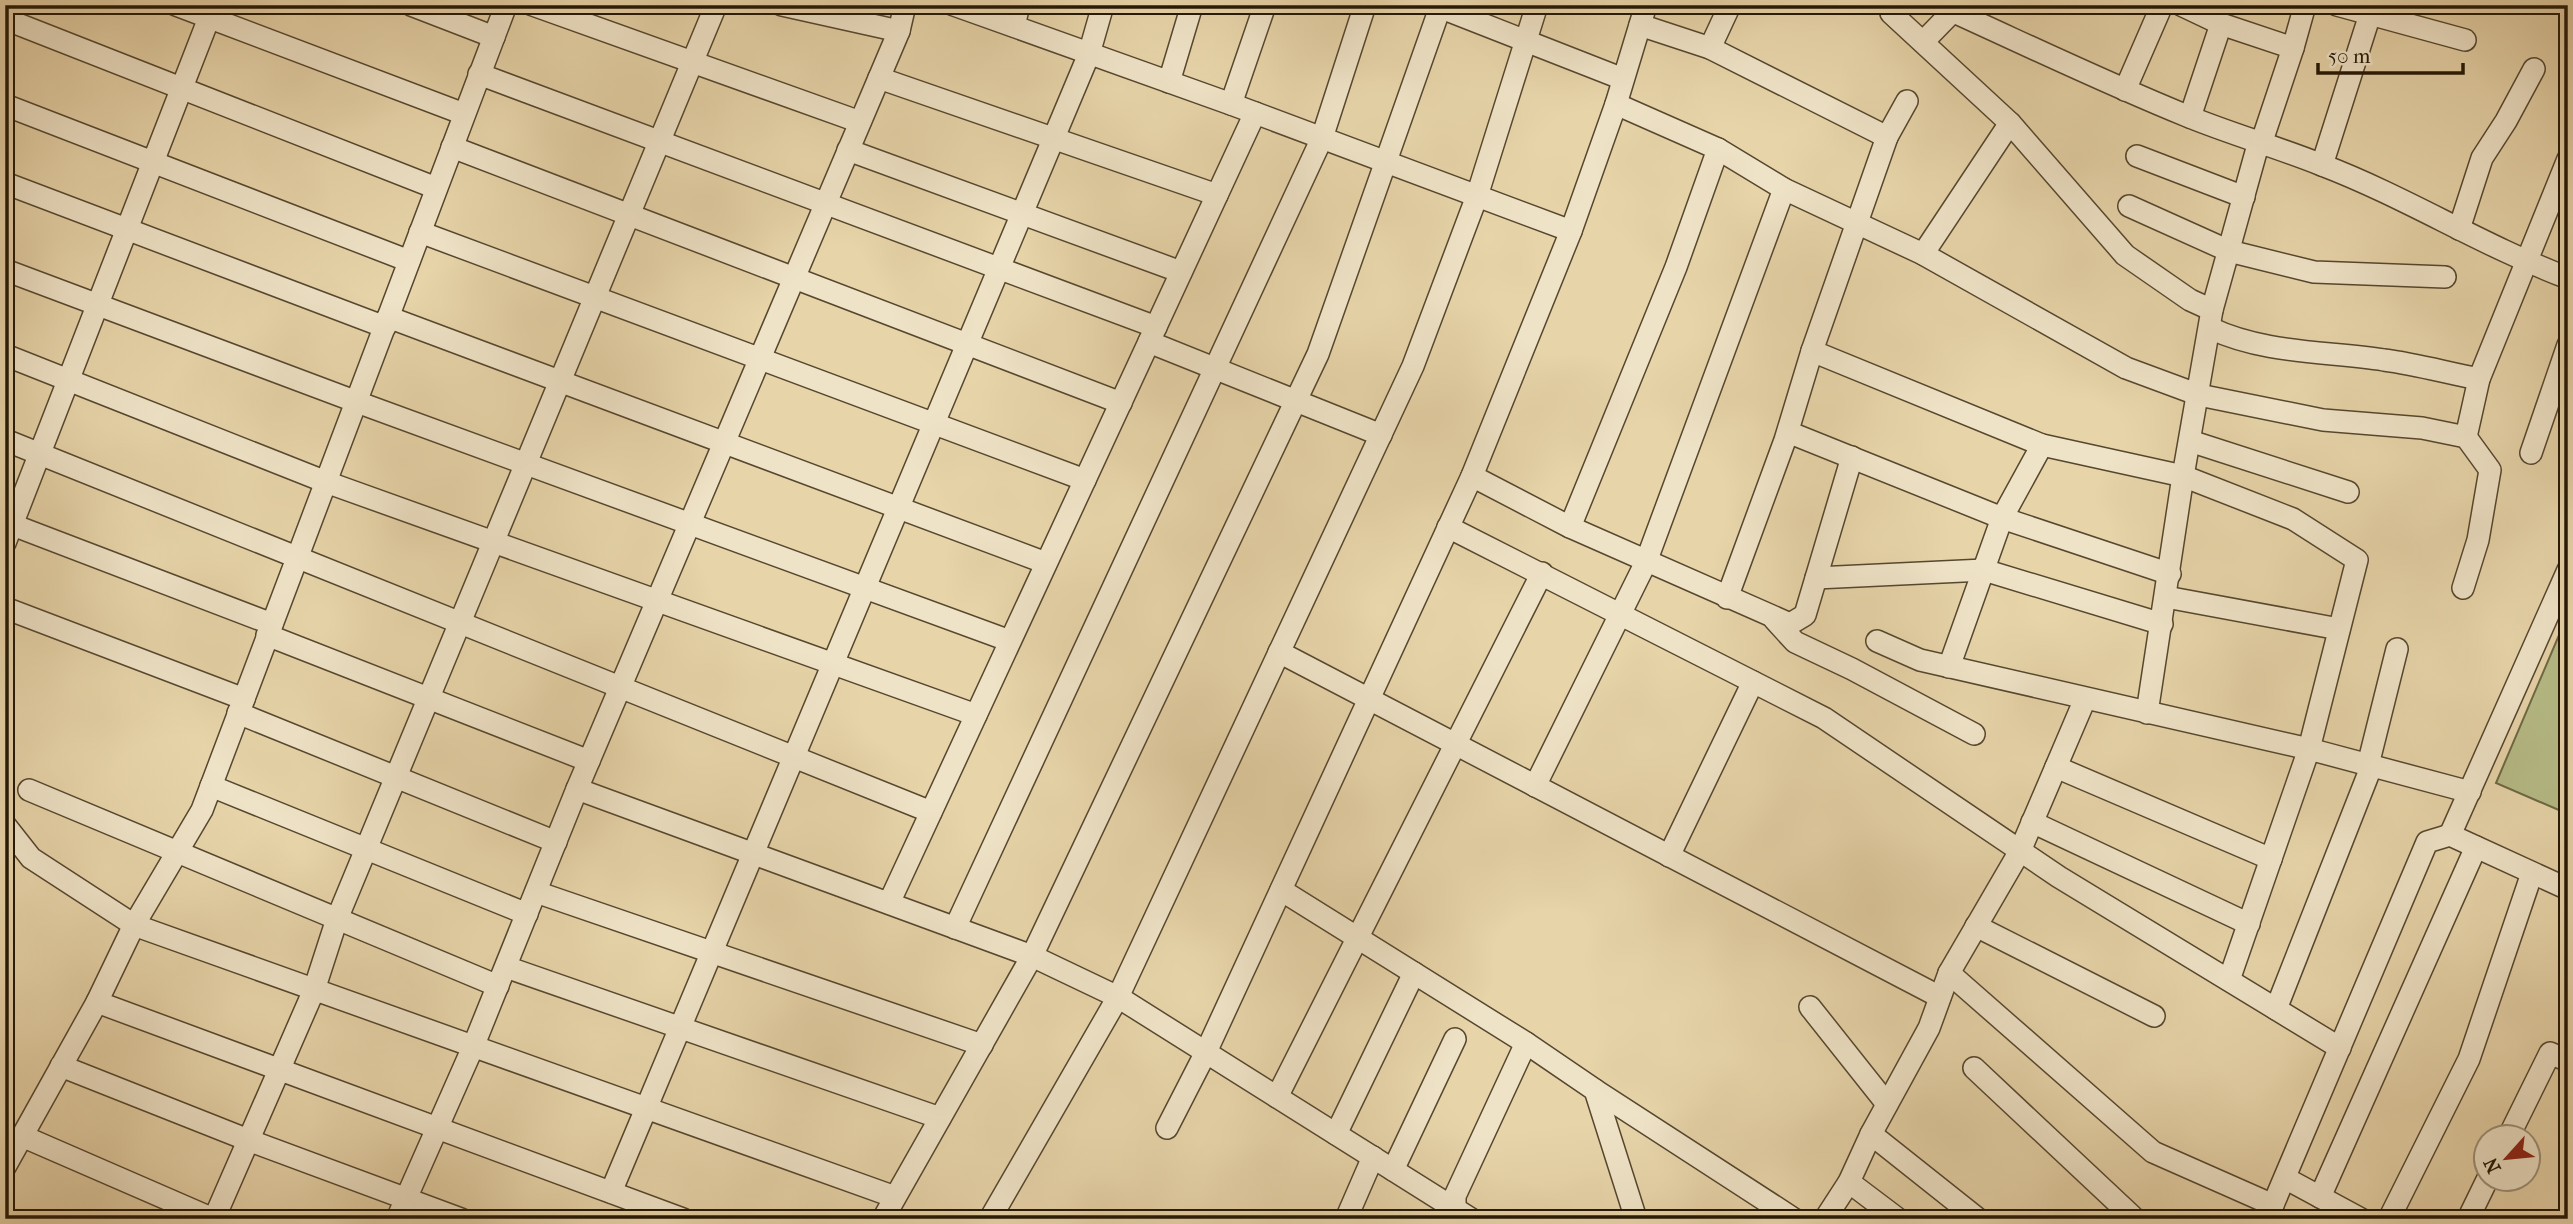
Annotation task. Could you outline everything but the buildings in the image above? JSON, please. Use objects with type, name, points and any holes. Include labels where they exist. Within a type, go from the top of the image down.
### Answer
[{"type":"street","points":[[176,5],[212,11],[464,114]]},
{"type":"street","points":[[411,5],[494,37]]},
{"type":"street","points":[[5,1167],[97,1002],[134,926],[202,810],[506,5]]},
{"type":"street","points":[[533,5],[860,122]]},
{"type":"street","points":[[22,1136],[214,1219],[314,990],[337,919],[716,5]]},
{"type":"street","points":[[782,5],[899,31]]},
{"type":"street","points":[[397,1219],[473,1047],[577,789],[899,31],[905,5]]},
{"type":"street","points":[[954,5],[1231,104],[1571,232]]},
{"type":"street","points":[[1014,26],[1019,5]]},
{"type":"street","points":[[611,1192],[1089,54],[1103,5]]},
{"type":"street","points":[[1169,82],[1192,5]]},
{"type":"street","points":[[1231,104],[1265,5]]},
{"type":"street","points":[[955,928],[1322,138],[1365,5]]},
{"type":"street","points":[[990,1219],[1118,997],[1413,366],[1477,196],[1537,5]]},
{"type":"street","points":[[1710,48],[1730,5]]},
{"type":"street","points":[[2125,90],[2162,5]]},
{"type":"street","points":[[2181,5],[2217,16],[2293,48]]},
{"type":"street","points":[[2147,713],[2183,476],[2211,319],[2256,152],[2293,48],[2305,5]]},
{"type":"street","points":[[2337,5],[2372,10],[2465,40]]},
{"type":"street","points":[[883,1219],[1032,956],[1318,355],[1438,6],[1623,79]]},
{"type":"street","points":[[1923,42],[1957,8],[2125,90],[2190,117],[2322,165],[2527,263],[2568,278]]},
{"type":"street","points":[[2322,165],[2372,10]]},
{"type":"street","points":[[212,11],[8,530],[269,629],[428,698],[589,761]]},
{"type":"street","points":[[1891,13],[2010,123],[2125,255],[2190,300],[2223,334],[2282,350],[2384,359],[2479,379]]},
{"type":"street","points":[[1167,1128],[1206,1052],[1472,476],[1571,232],[1616,104],[1643,15],[1887,136]]},
{"type":"street","points":[[2190,117],[2217,16]]},
{"type":"street","points":[[5,19],[436,188]]},
{"type":"street","points":[[2459,229],[2482,158],[2534,69]]},
{"type":"street","points":[[479,74],[999,268],[1152,334],[1216,369],[1381,435]]},
{"type":"street","points":[[879,78],[1217,195]]},
{"type":"street","points":[[1727,598],[1788,432],[1812,351],[1887,136],[1907,102]]},
{"type":"street","points":[[1616,104],[1718,149],[1784,189],[1923,254],[2126,368],[2199,395],[2323,420],[2422,428],[2466,437],[2490,470],[2478,540],[2463,588]]},
{"type":"street","points":[[5,105],[409,261]]},
{"type":"street","points":[[889,903],[1255,113]]},
{"type":"street","points":[[1923,254],[2010,123]]},
{"type":"street","points":[[452,147],[1121,403]]},
{"type":"street","points":[[1570,527],[1676,267],[1718,149]]},
{"type":"street","points":[[848,150],[1181,272]]},
{"type":"street","points":[[2137,156],[2244,197]]},
{"type":"street","points":[[2466,437],[2479,379],[2568,159]]},
{"type":"street","points":[[5,183],[386,322],[560,381],[1046,563]]},
{"type":"street","points":[[1535,786],[1646,562],[1784,189]]},
{"type":"street","points":[[2129,206],[2229,251],[2314,272],[2445,277]]},
{"type":"street","points":[[420,232],[1085,480]]},
{"type":"street","points":[[5,270],[356,402],[1010,641]]},
{"type":"street","points":[[2531,453],[2568,345]]},
{"type":"street","points":[[1812,351],[2042,445],[2183,476],[2293,519],[2357,560],[2309,749],[2229,980]]},
{"type":"street","points":[[5,355],[326,482],[976,715]]},
{"type":"street","points":[[1788,432],[2003,517],[2170,574]]},
{"type":"street","points":[[5,440],[931,812]]},
{"type":"street","points":[[2190,441],[2348,492]]},
{"type":"street","points":[[1949,667],[2003,517],[2042,445]]},
{"type":"street","points":[[1472,476],[1570,527],[1790,624],[1804,615],[1852,457]]},
{"type":"street","points":[[1448,527],[1824,718],[2059,877],[2340,1048]]},
{"type":"street","points":[[1816,578],[1984,570],[2162,625]]},
{"type":"street","points":[[2450,835],[2568,570]]},
{"type":"street","points":[[1277,1097],[1542,573]]},
{"type":"street","points":[[2166,597],[2339,629]]},
{"type":"street","points":[[5,608],[241,706],[396,777],[556,842]]},
{"type":"street","points":[[1772,617],[1795,642],[1974,734]]},
{"type":"street","points":[[1877,641],[1920,660],[2309,749],[2470,792]]},
{"type":"street","points":[[2276,1009],[2368,775],[2368,765],[2397,649]]},
{"type":"street","points":[[1279,652],[1940,998]]},
{"type":"street","points":[[1669,856],[1753,682]]},
{"type":"street","points":[[1825,1219],[1849,1182],[1871,1134],[1928,1028],[1949,973],[2020,851],[2085,699]]},
{"type":"street","points":[[2056,766],[2271,859]]},
{"type":"street","points":[[211,786],[527,914]]},
{"type":"street","points":[[577,789],[1032,956],[1118,997],[1463,1214]]},
{"type":"street","points":[[29,790],[337,919],[502,976],[680,1028],[940,1118]]},
{"type":"street","points":[[2032,822],[2249,924]]},
{"type":"street","points":[[5,825],[31,858],[134,926],[895,1197]]},
{"type":"street","points":[[1949,973],[2153,1152],[2270,1212],[2427,842],[2450,835],[2568,889]]},
{"type":"street","points":[[2331,1207],[2476,847]]},
{"type":"street","points":[[2389,1219],[2469,1059],[2532,873]]},
{"type":"street","points":[[1281,890],[1527,1043],[1794,1219]]},
{"type":"street","points":[[536,892],[982,1045]]},
{"type":"street","points":[[1976,926],[2154,1016]]},
{"type":"street","points":[[1336,1134],[1414,973]]},
{"type":"street","points":[[97,1002],[683,1219]]},
{"type":"street","points":[[1810,1007],[1887,1104]]},
{"type":"street","points":[[1393,1170],[1455,1039]]},
{"type":"street","points":[[1463,1214],[1455,1196],[1527,1043]]},
{"type":"street","points":[[2516,1122],[2550,1053],[2568,1061]]},
{"type":"street","points":[[61,1066],[248,1140],[461,1219]]},
{"type":"street","points":[[1974,1068],[2135,1219]]},
{"type":"street","points":[[1595,1090],[1636,1219]]},
{"type":"street","points":[[1871,1134],[1978,1219]]},
{"type":"street","points":[[1346,1219],[1373,1157]]},
{"type":"street","points":[[2285,1178],[2331,1207],[2361,1219]]},
{"type":"street","points":[[1849,1182],[1898,1219]]},
{"type":"street","points":[[2468,1219],[2481,1192]]},
{"type":"green space","points":[[2568,614],[2568,814],[2496,783]]}]
